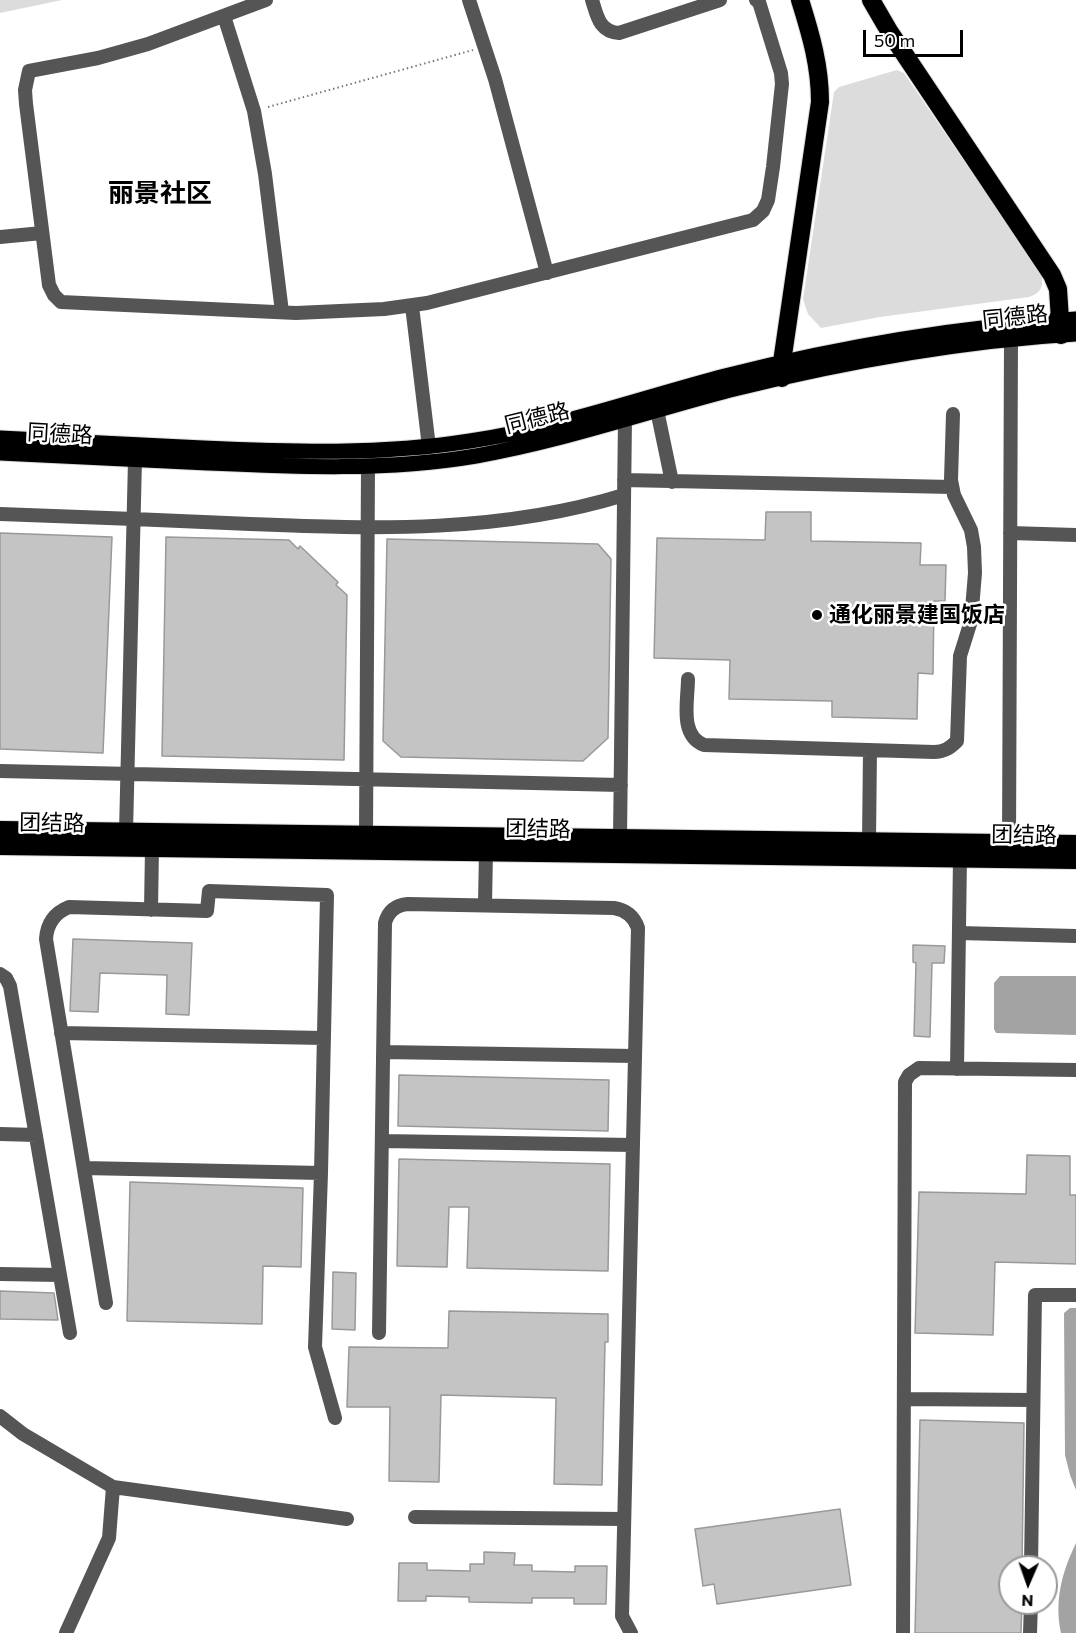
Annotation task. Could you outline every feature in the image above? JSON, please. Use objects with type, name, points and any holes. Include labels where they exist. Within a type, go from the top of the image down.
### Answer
[{"type":"highway","points":[[782,370],[820,102],[819,72],[814,43],[800,0]]},
{"type":"highway","points":[[871,0],[889,31],[1053,275],[1068,327]]},
{"type":"highway","name":"团结路","points":[[0,830],[1076,844]]},
{"type":"highway","name":"团结路","points":[[0,846],[1076,860]]},
{"type":"main road","name":"同德路","points":[[0,438],[288,452],[375,452],[429,447],[509,434],[923,336],[1068,327]]},
{"type":"main road","name":"同德路","points":[[0,453],[288,467],[368,467],[409,464],[477,455],[548,440],[657,410],[782,370],[1011,339],[1068,327]]},
{"type":"street","points":[[266,0],[148,44],[29,71],[26,104],[49,285],[61,302],[282,312],[412,306],[753,220],[763,211],[768,200],[782,84],[781,73],[759,2],[756,0]]},
{"type":"street","points":[[469,0],[495,79],[547,273]]},
{"type":"street","points":[[592,0],[602,26],[609,32],[618,33],[720,0]]},
{"type":"street","points":[[224,16],[254,111],[265,174],[282,312]]},
{"type":"street","points":[[0,237],[42,233]]},
{"type":"street","points":[[412,306],[429,447]]},
{"type":"street","points":[[1009,843],[1011,339]]},
{"type":"street","points":[[657,410],[672,482]]},
{"type":"street","points":[[688,679],[688,727],[693,738],[704,745],[939,752],[949,748],[957,741],[960,656],[971,621],[975,556],[971,530],[952,488],[952,414]]},
{"type":"street","points":[[621,838],[625,419]]},
{"type":"street","points":[[126,832],[135,460]]},
{"type":"street","points":[[366,835],[368,467]]},
{"type":"street","points":[[624,480],[952,488]]},
{"type":"street","points":[[0,514],[368,528],[519,519],[571,510],[624,495]]},
{"type":"street","points":[[1010,533],[1076,535]]},
{"type":"street","points":[[869,841],[870,750]]},
{"type":"street","points":[[0,771],[621,785]]},
{"type":"street","points":[[151,910],[152,848]]},
{"type":"street","points":[[485,904],[486,852]]},
{"type":"street","points":[[957,1069],[960,858]]},
{"type":"street","points":[[106,1303],[46,939],[48,926],[54,917],[69,908],[207,911],[209,891],[327,895],[315,1347],[335,1418]]},
{"type":"street","points":[[379,1333],[385,923],[390,912],[403,904],[485,904],[614,908],[630,915],[638,928],[622,1616],[631,1633]]},
{"type":"street","points":[[959,933],[1076,936]]},
{"type":"street","points":[[0,974],[6,978],[10,986],[70,1333]]},
{"type":"street","points":[[61,1032],[324,1038]]},
{"type":"street","points":[[383,1052],[635,1056]]},
{"type":"street","points":[[903,1633],[905,1082],[909,1075],[919,1068],[1076,1070]]},
{"type":"street","points":[[0,1134],[36,1135]]},
{"type":"street","points":[[382,1141],[633,1145]]},
{"type":"street","points":[[84,1168],[321,1173]]},
{"type":"street","points":[[0,1274],[60,1275]]},
{"type":"street","points":[[1031,1555],[1035,1295],[1076,1295]]},
{"type":"street","points":[[904,1399],[1034,1400]]},
{"type":"street","points":[[0,1416],[23,1434],[113,1487],[347,1519]]},
{"type":"street","points":[[66,1633],[109,1538],[113,1487]]},
{"type":"street","points":[[415,1517],[624,1519]]},
{"type":"street","points":[[1030,1633],[1031,1615]]},
{"type":"path","points":[[254,111],[484,47]]},
{"type":"shaded area","points":[[0,0],[62,0],[0,13]]},
{"type":"shaded area","points":[[897,70],[904,73],[972,173],[1038,262],[1042,279],[1041,288],[1029,297],[880,317],[821,328],[808,314],[803,299],[834,92],[839,87]]},
{"type":"shaded area","points":[[1000,976],[1076,976],[1076,1035],[996,1033],[994,1029],[994,983]]},
{"type":"shaded area","points":[[1070,1308],[1076,1308],[1076,1490],[1065,1455],[1064,1313]]},
{"type":"shaded area","points":[[1076,1543],[1076,1633],[1061,1633],[1059,1621],[1059,1598],[1067,1565]]},
{"type":"building","points":[[766,512],[811,512],[811,541],[921,543],[920,565],[946,565],[945,601],[934,601],[933,674],[918,673],[917,719],[832,717],[832,701],[729,699],[730,660],[654,658],[657,538],[765,540]]},
{"type":"building","points":[[0,533],[112,537],[103,753],[0,749]]},
{"type":"building","points":[[166,537],[289,540],[298,549],[300,546],[338,582],[336,585],[347,595],[344,760],[162,756]]},
{"type":"building","points":[[387,539],[598,544],[611,559],[608,738],[583,761],[401,757],[383,741]]},
{"type":"building","points":[[73,939],[192,943],[189,1015],[166,1014],[167,975],[100,973],[98,1012],[70,1011]]},
{"type":"building","points":[[913,945],[945,946],[944,963],[932,963],[930,1037],[914,1036],[916,963],[913,962]]},
{"type":"building","points":[[399,1075],[609,1080],[608,1131],[398,1126]]},
{"type":"building","points":[[1027,1155],[1070,1156],[1070,1195],[1076,1195],[1076,1264],[995,1262],[993,1335],[915,1333],[919,1192],[1026,1194]]},
{"type":"building","points":[[399,1159],[610,1164],[608,1271],[467,1268],[469,1207],[449,1207],[447,1267],[397,1266]]},
{"type":"building","points":[[130,1182],[303,1188],[301,1267],[263,1266],[262,1324],[127,1321]]},
{"type":"building","points":[[333,1272],[356,1273],[355,1330],[332,1329]]},
{"type":"building","points":[[0,1291],[54,1293],[58,1320],[0,1319]]},
{"type":"building","points":[[449,1311],[608,1314],[608,1342],[605,1342],[602,1485],[554,1484],[556,1398],[441,1395],[439,1482],[389,1481],[390,1407],[347,1407],[349,1347],[448,1348]]},
{"type":"building","points":[[920,1420],[1024,1423],[1022,1555],[998,1555],[998,1615],[1022,1615],[1021,1633],[915,1633]]},
{"type":"building","points":[[840,1509],[851,1585],[717,1604],[714,1584],[703,1586],[695,1529]]},
{"type":"building","points":[[484,1552],[515,1553],[514,1565],[532,1565],[532,1571],[575,1572],[575,1566],[607,1566],[606,1604],[574,1604],[574,1598],[532,1598],[532,1603],[469,1602],[469,1597],[426,1596],[426,1601],[398,1601],[399,1563],[427,1563],[427,1570],[470,1571],[470,1564],[484,1564]]},
{"type":"place","name":"通化丽景建国饭店","points":[[817,615]]},
{"type":"district","name":"丽景社区","points":[[160,193]]}]
